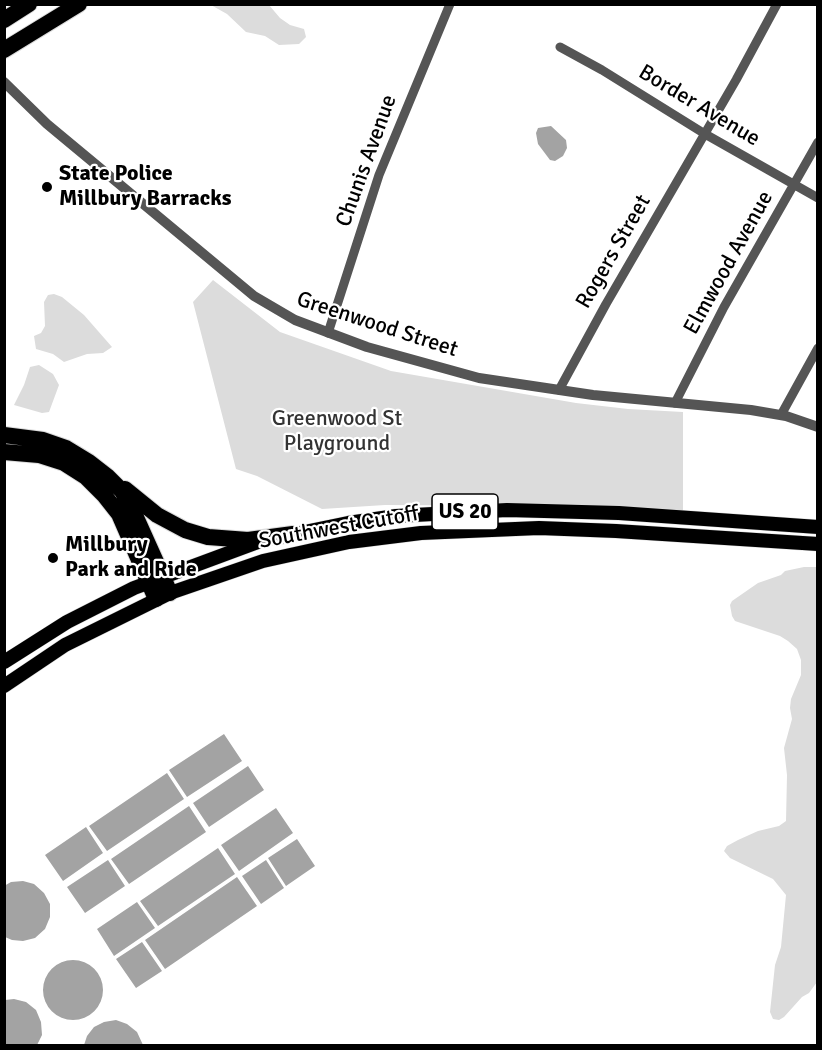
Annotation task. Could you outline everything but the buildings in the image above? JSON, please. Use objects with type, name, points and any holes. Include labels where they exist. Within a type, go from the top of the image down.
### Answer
[{"type":"highway","points":[[4,20],[29,4]]},
{"type":"highway","points":[[4,50],[79,4]]},
{"type":"highway","points":[[4,435],[43,440],[66,448],[90,462],[157,515],[185,530],[208,537],[248,540],[292,534]]},
{"type":"highway","points":[[4,452],[39,455],[64,464],[86,477],[104,495],[118,514],[156,579]]},
{"type":"highway","points":[[107,476],[122,491],[135,514],[163,596]]},
{"type":"main road","name":"Southwest Cutoff","points":[[4,662],[67,622],[156,579],[259,542],[348,523],[396,516],[516,510],[619,513],[818,527]]},
{"type":"main road","name":"Southwest Cutoff","points":[[4,686],[64,645],[163,596],[210,578],[295,552],[421,533],[511,528],[590,529],[818,544]]},
{"type":"street","name":"Chunis Avenue","points":[[328,333],[379,175],[450,4]]},
{"type":"street","name":"Rogers Street","points":[[559,390],[777,4]]},
{"type":"street","name":"Border Avenue","points":[[560,47],[602,70],[705,134],[818,198]]},
{"type":"street","name":"Greenwood Street","points":[[6,84],[47,124],[254,296],[287,316],[367,347],[479,378],[559,390],[781,415],[818,427]]},
{"type":"street","name":"Elmwood Avenue","points":[[675,403],[724,307],[818,142]]},
{"type":"street","points":[[781,415],[818,348]]},
{"type":"green space","points":[[211,5],[269,5],[280,18],[290,25],[304,29],[306,37],[299,44],[279,45],[265,36],[246,32],[227,14]]},
{"type":"green space","name":"Greenwood St Playground","points":[[213,280],[280,332],[391,371],[576,403],[683,412],[683,516],[579,506],[385,505],[322,509],[257,476],[236,469],[193,302]]},
{"type":"green space","points":[[54,294],[62,297],[84,315],[112,347],[103,353],[87,354],[64,362],[53,354],[36,349],[34,336],[41,333],[45,326],[44,302],[48,295]]},
{"type":"green space","points":[[39,365],[53,374],[59,385],[49,412],[42,413],[14,405],[30,367]]},
{"type":"green space","points":[[818,567],[817,982],[809,993],[779,1020],[773,1019],[770,1012],[775,965],[781,947],[786,895],[773,879],[730,858],[724,851],[727,846],[738,840],[758,831],[779,826],[786,821],[787,775],[784,748],[792,719],[791,699],[801,675],[801,660],[797,649],[780,636],[735,621],[730,605],[732,601],[758,583],[781,575],[785,571]]},
{"type":"shaded area","points":[[551,126],[566,140],[567,148],[563,156],[555,161],[550,160],[538,144],[536,133],[538,128]]},
{"type":"shaded area","points":[[224,734],[242,761],[187,797],[169,770]]},
{"type":"shaded area","points":[[248,766],[264,790],[209,827],[193,803]]},
{"type":"shaded area","points":[[167,773],[184,799],[107,851],[89,826]]},
{"type":"shaded area","points":[[189,806],[206,832],[129,884],[111,859]]},
{"type":"shaded area","points":[[276,808],[293,833],[239,871],[221,845]]},
{"type":"shaded area","points":[[86,827],[103,853],[63,881],[45,855]]},
{"type":"shaded area","points":[[297,839],[315,866],[286,886],[268,858]]},
{"type":"shaded area","points":[[218,848],[235,874],[158,926],[140,901]]},
{"type":"shaded area","points":[[108,860],[125,886],[85,913],[67,887]]},
{"type":"shaded area","points":[[266,860],[284,888],[261,904],[242,876]]},
{"type":"shaded area","points":[[237,877],[257,906],[165,969],[145,940]]},
{"type":"shaded area","points":[[23,881],[34,884],[44,893],[50,904],[50,917],[45,929],[35,938],[23,941],[12,940],[5,937],[4,886],[11,882]]},
{"type":"shaded area","points":[[137,902],[155,928],[114,956],[97,929]]},
{"type":"shaded area","points":[[142,942],[162,971],[136,988],[116,959]]},
{"type":"shaded area","points":[[73,960],[90,965],[98,973],[103,990],[98,1007],[90,1015],[73,1020],[56,1015],[48,1007],[43,990],[48,973],[56,965]]},
{"type":"shaded area","points":[[14,999],[26,1002],[36,1010],[41,1022],[42,1035],[37,1045],[5,1045],[5,1000]]},
{"type":"shaded area","points":[[116,1020],[127,1024],[137,1032],[143,1045],[84,1045],[94,1027]]},
{"type":"place","name":"State Police Millbury Barracks","points":[[47,187]]},
{"type":"place","name":"Millbury Park and Ride","points":[[53,558]]}]
